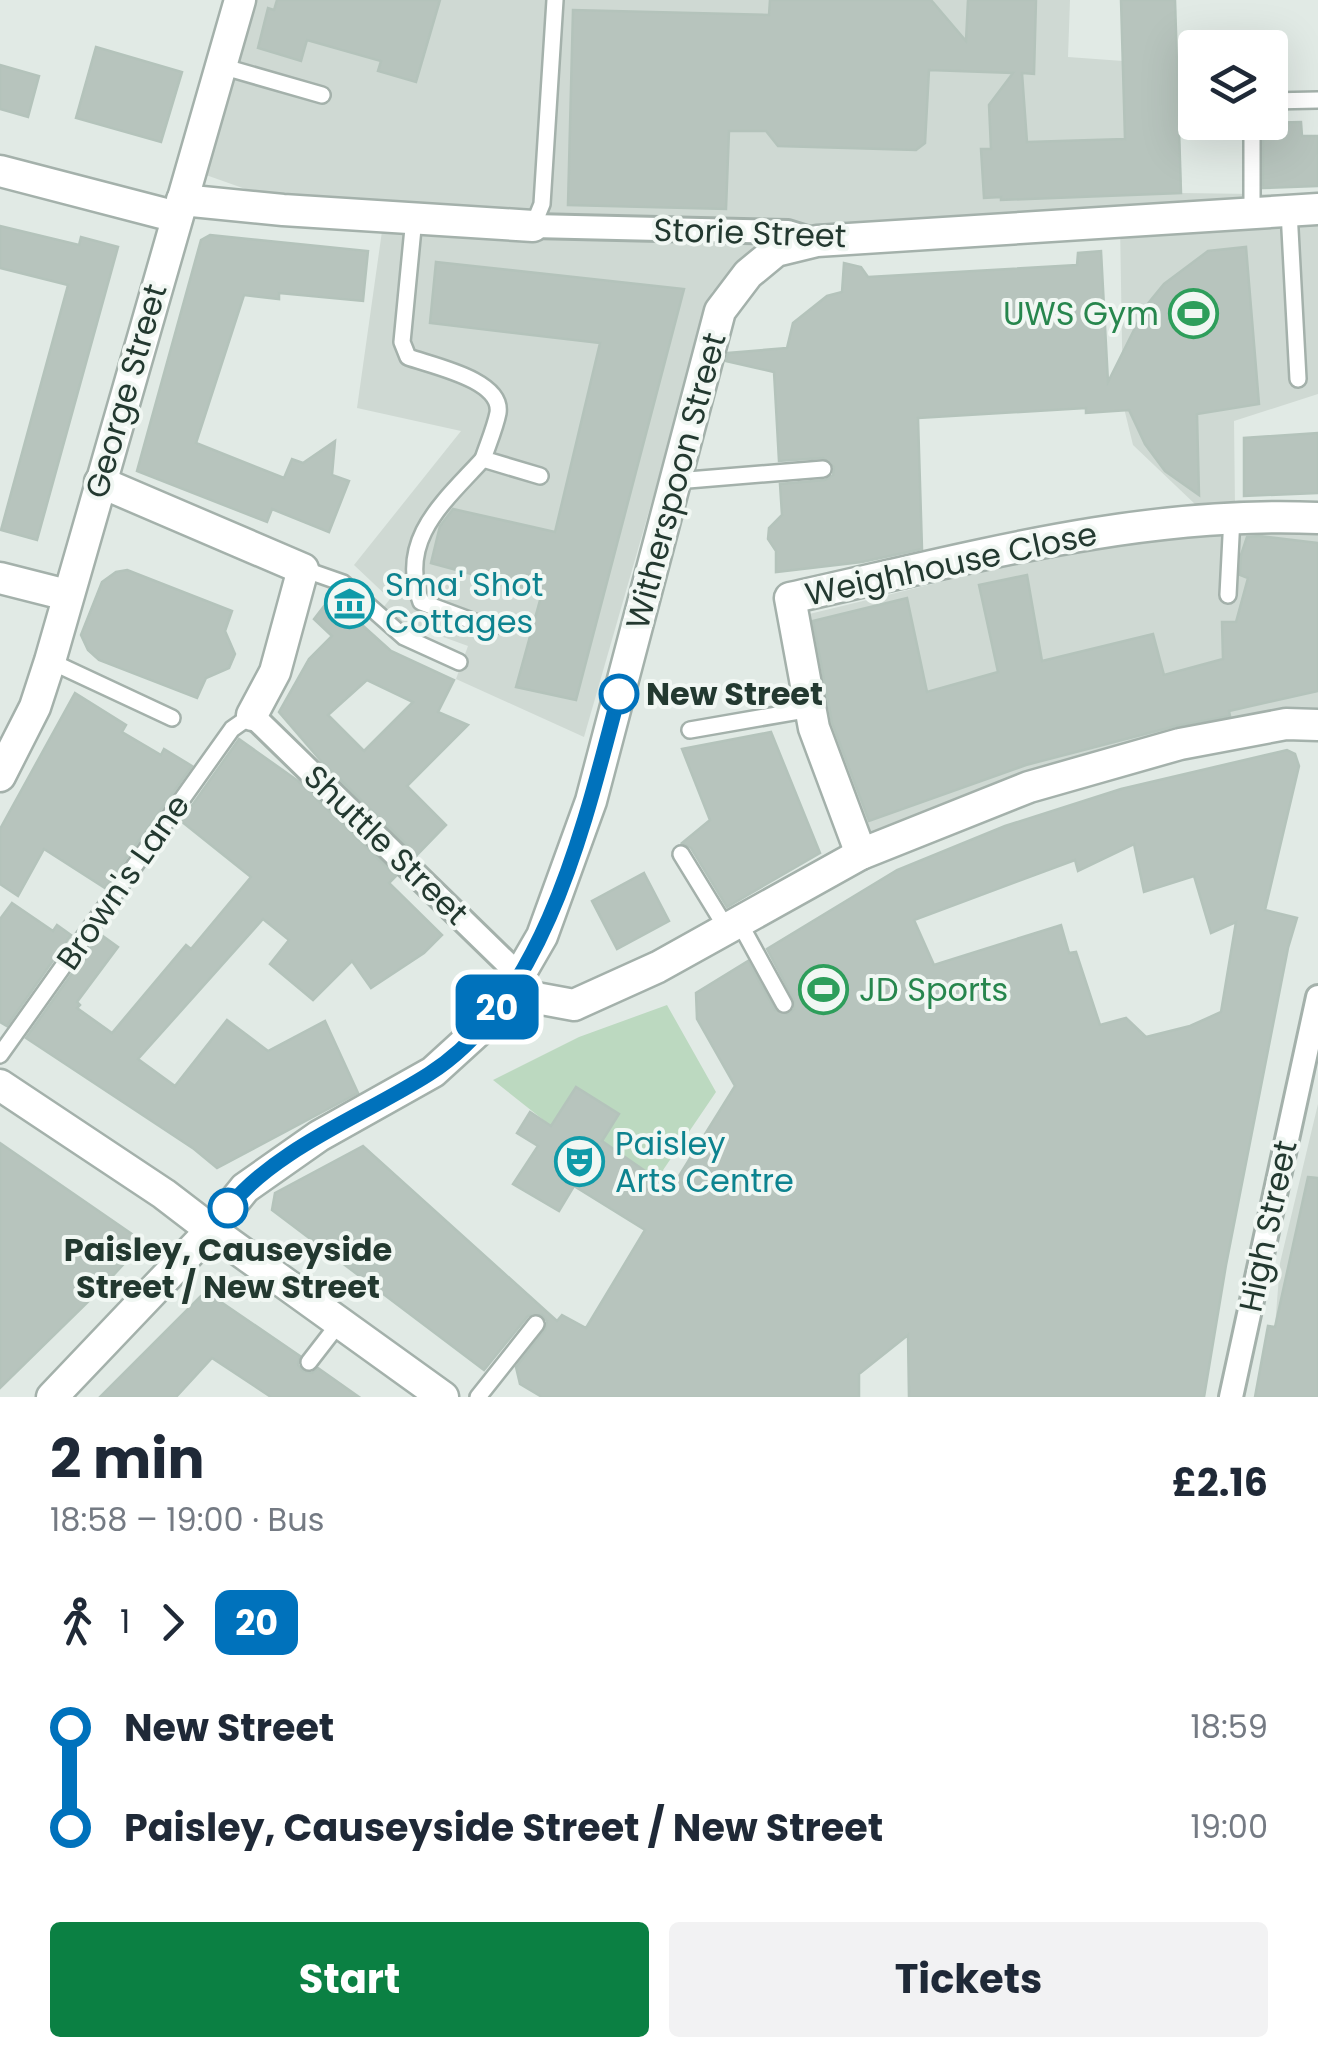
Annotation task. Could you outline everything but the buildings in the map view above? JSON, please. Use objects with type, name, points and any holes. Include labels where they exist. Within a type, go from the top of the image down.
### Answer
[{"type":"street","name":"George Street","points":[[0,776],[34,707],[50,661],[240,0]]},
{"type":"street","name":"Storie Street","points":[[0,171],[180,208],[532,226],[788,232],[817,241],[1303,210]]},
{"type":"street","name":"Witherspoon Street","points":[[514,984],[542,936],[591,800],[720,311],[748,274],[776,251],[817,241]]},
{"type":"street","points":[[100,482],[303,568],[275,672],[252,714]]},
{"type":"street","name":"Weighhouse Close","points":[[861,854],[814,728],[790,598],[1113,530],[1232,517],[1318,518]]},
{"type":"street","points":[[0,578],[67,595]]},
{"type":"street","name":"Shuttle Street","points":[[252,714],[514,984]]},
{"type":"street","points":[[52,1397],[211,1230],[245,1188],[320,1136],[433,1072],[478,1031],[514,984],[574,1005],[658,967],[861,854],[1029,788],[1161,749],[1286,724],[1318,725]]},
{"type":"street","name":"High Street","points":[[1231,1397],[1318,997]]},
{"type":"street","points":[[0,1084],[164,1194],[443,1397]]},
{"type":"lane","points":[[532,226],[542,204],[541,98],[555,0]]},
{"type":"lane","points":[[221,66],[322,94]]},
{"type":"lane","points":[[1288,101],[1318,100]]},
{"type":"lane","points":[[1252,140],[1252,214]]},
{"type":"lane","points":[[1298,379],[1303,210]]},
{"type":"lane","points":[[414,218],[402,342],[408,357],[487,386],[499,410],[483,459],[426,522],[416,556],[414,585],[420,602],[490,628]]},
{"type":"lane","points":[[483,459],[540,476]]},
{"type":"lane","points":[[676,481],[823,469]]},
{"type":"lane","points":[[1228,595],[1232,517]]},
{"type":"lane","points":[[303,568],[343,584],[404,637],[459,662]]},
{"type":"lane","points":[[50,661],[172,718]]},
{"type":"lane","points":[[690,730],[811,709]]},
{"type":"lane","name":"Brown's Lane","points":[[0,1055],[232,729],[252,714]]},
{"type":"lane","points":[[681,854],[784,1004]]},
{"type":"lane","points":[[310,1362],[340,1322]]},
{"type":"lane","points":[[478,1397],[536,1324]]},
{"type":"shaded area","points":[[255,0],[1070,0],[1068,57],[1177,59],[1182,193],[1318,195],[1318,394],[1234,421],[1235,507],[1197,506],[1133,445],[1123,404],[1120,223],[788,232],[712,292],[584,737],[456,679],[468,646],[398,624],[382,609],[390,599],[354,565],[461,431],[357,408],[384,217],[271,198],[206,175]]},
{"type":"shaded area","points":[[1262,523],[1318,531],[1318,709],[1268,716],[860,840],[797,617],[1117,539]]},
{"type":"shaded area","points":[[1318,1104],[1318,1397],[1255,1397],[1268,1326],[1275,1327],[1280,1263]]},
{"type":"green space","points":[[667,1005],[716,1092],[657,1179],[602,1141],[618,1114],[576,1087],[551,1126],[493,1080],[579,1037]]},
{"type":"bus line","name":"20","points":[[228,1208],[245,1188],[320,1136],[433,1072],[478,1031],[509,993],[542,936],[591,800],[619,694]]},
{"type":"place","name":"UWS Gym","points":[[1194,314]]},
{"type":"place","name":"Sma' Shot Cottages","points":[[350,603]]},
{"type":"place","name":"New Street","points":[[619,694]]},
{"type":"place","name":"JD Sports","points":[[824,990]]},
{"type":"place","name":"Paisley Arts Centre","points":[[580,1162]]},
{"type":"place","name":"Paisley, Causeyside Street / New Street","points":[[228,1208]]}]
